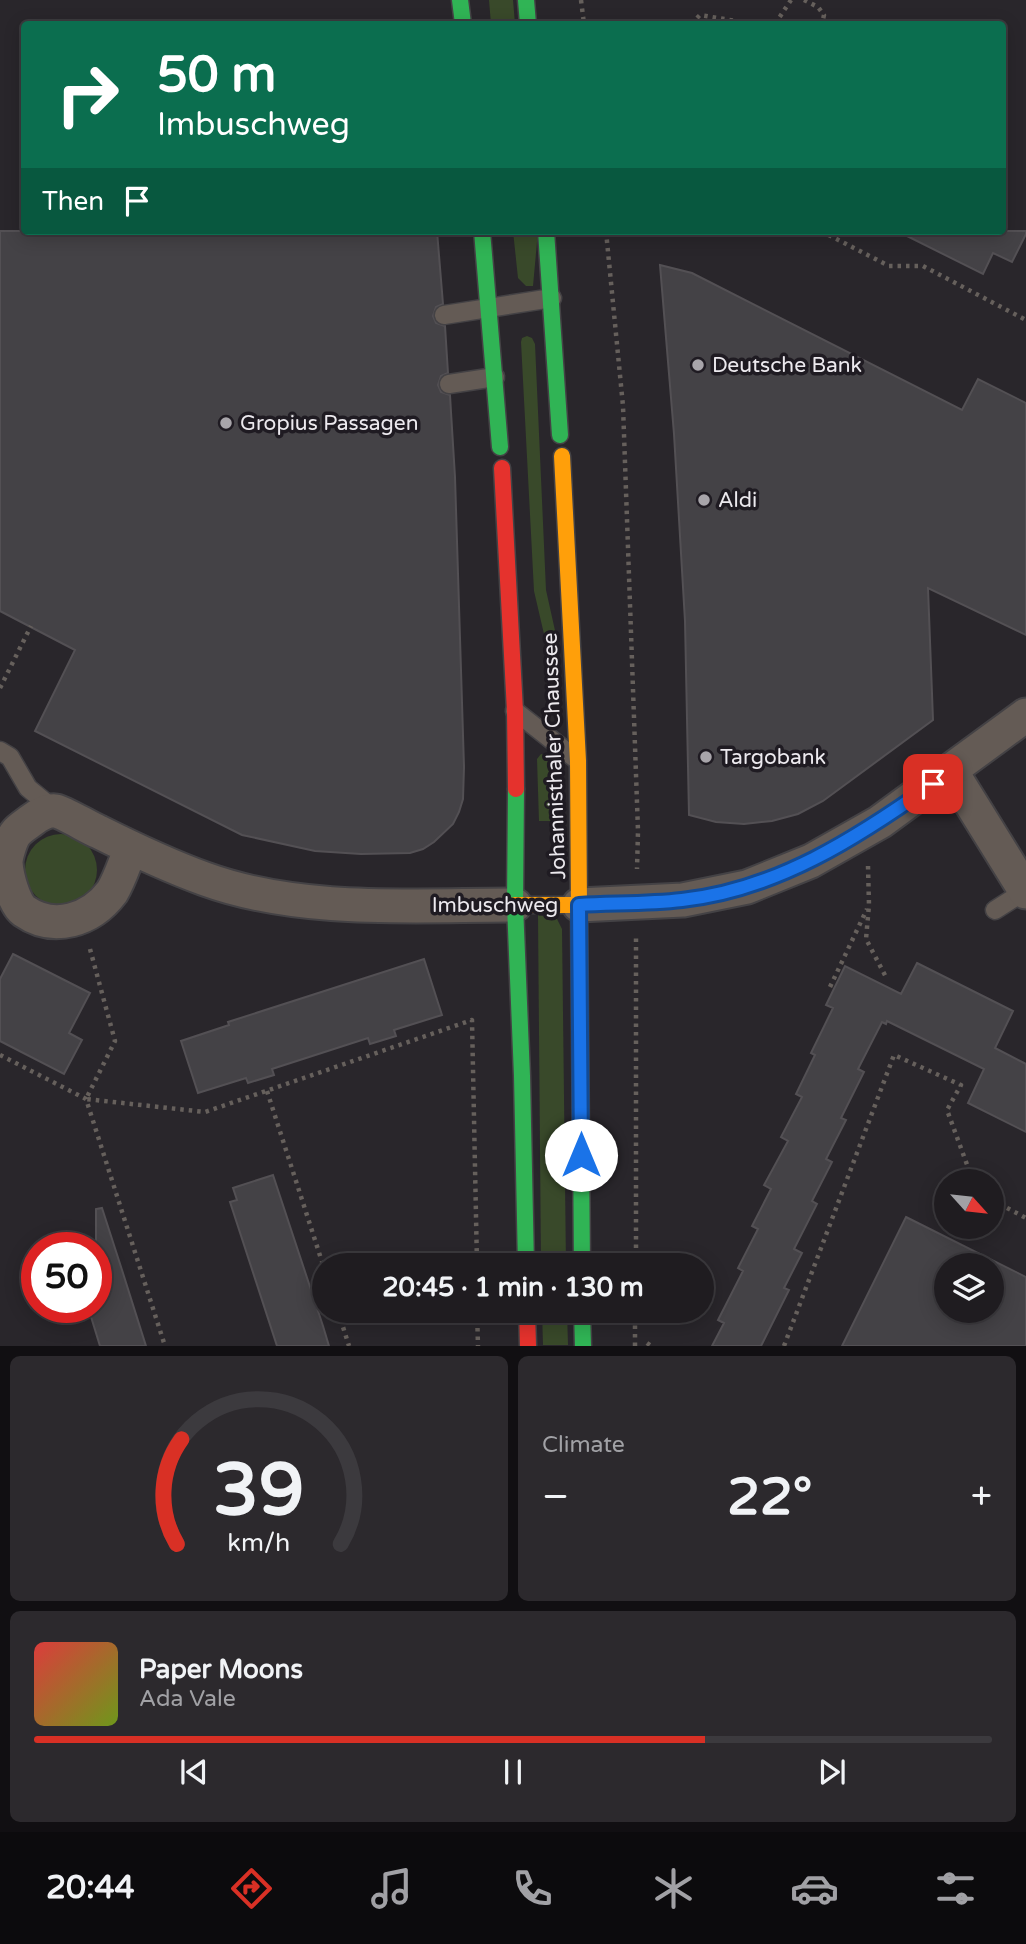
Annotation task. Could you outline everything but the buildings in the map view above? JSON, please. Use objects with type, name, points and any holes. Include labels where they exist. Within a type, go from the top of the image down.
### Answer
[{"type":"main road","points":[[460,0],[463,21]]},
{"type":"main road","points":[[526,0],[528,21]]},
{"type":"main road","points":[[482,235],[500,447]]},
{"type":"main road","points":[[546,235],[560,435]]},
{"type":"main road","name":"Johannisthaler Chaussee","points":[[562,456],[578,761],[582,1253]]},
{"type":"main road","name":"Johannisthaler Chaussee","points":[[502,468],[515,711],[515,905],[526,1253]]},
{"type":"main road","name":"Imbuschweg","points":[[515,905],[579,905]]},
{"type":"main road","points":[[527,1323],[528,1346]]},
{"type":"main road","points":[[582,1323],[583,1346]]},
{"type":"street","name":"Imbuschweg","points":[[579,905],[683,900],[747,887],[811,861],[880,822],[1026,715]]},
{"type":"street","points":[[951,771],[1026,892]]},
{"type":"street","name":"Imbuschweg","points":[[56,811],[131,848],[235,889],[299,901],[346,904],[515,905]]},
{"type":"street","points":[[56,811],[38,815],[15,834],[6,861],[12,891],[19,907],[32,917],[61,923],[82,917],[96,909],[112,891],[131,848]]},
{"type":"lane","points":[[444,315],[552,298]]},
{"type":"lane","points":[[449,384],[495,377]]},
{"type":"lane","points":[[515,711],[578,761]]},
{"type":"lane","points":[[0,751],[10,757],[28,788],[56,811]]},
{"type":"lane","points":[[995,910],[1026,892]]},
{"type":"path","points":[[582,0],[584,21]]},
{"type":"path","points":[[777,21],[791,0]]},
{"type":"path","points":[[804,0],[818,7],[824,15],[823,21]]},
{"type":"path","points":[[694,21],[700,15],[736,21]]},
{"type":"path","points":[[606,235],[623,406],[638,831],[636,1253]]},
{"type":"path","points":[[829,235],[889,266],[923,266],[1026,320]]},
{"type":"path","points":[[0,688],[31,626]]},
{"type":"path","points":[[868,865],[866,939],[887,979]]},
{"type":"path","points":[[830,987],[869,905]]},
{"type":"path","points":[[88,941],[115,1041],[86,1099],[165,1346]]},
{"type":"path","points":[[0,1055],[86,1099],[205,1112],[472,1020],[477,1253]]},
{"type":"path","points":[[784,1346],[894,1055],[961,1085],[947,1110],[969,1169]]},
{"type":"path","points":[[267,1091],[319,1253]]},
{"type":"path","points":[[1004,1206],[1026,1218]]},
{"type":"path","points":[[342,1323],[349,1346]]},
{"type":"path","points":[[477,1323],[478,1346]]},
{"type":"path","points":[[635,1323],[635,1346]]},
{"type":"green space","points":[[489,0],[513,0],[515,21],[491,21]]},
{"type":"green space","points":[[513,235],[538,235],[533,286],[526,286],[518,278]]},
{"type":"green space","points":[[522,338],[532,338],[535,344],[546,590],[558,644],[557,702],[553,703],[546,696],[547,647],[534,591],[521,342]]},
{"type":"green space","points":[[541,754],[548,758],[557,773],[562,821],[539,821],[537,759]]},
{"type":"green space","points":[[61,834],[81,840],[91,850],[97,870],[91,890],[81,900],[61,906],[41,900],[31,890],[25,870],[31,850],[41,840]]},
{"type":"green space","points":[[538,915],[557,919],[562,929],[566,1253],[541,1253]]},
{"type":"green space","points":[[542,1323],[567,1323],[568,1345],[543,1345]]},
{"type":"traffic: fast","points":[[460,0],[463,21]]},
{"type":"traffic: fast","points":[[526,0],[528,21]]},
{"type":"traffic: fast","points":[[482,235],[500,447]]},
{"type":"traffic: fast","points":[[546,235],[560,435]]},
{"type":"traffic: fast","points":[[516,789],[515,905],[526,1253]]},
{"type":"traffic: fast","points":[[579,908],[582,1253]]},
{"type":"traffic: fast","points":[[582,1323],[583,1346]]},
{"type":"traffic: slow","points":[[562,456],[578,761],[579,908]]},
{"type":"traffic: slow","points":[[515,905],[579,905]]},
{"type":"traffic: jam","points":[[502,468],[515,711],[516,789]]},
{"type":"traffic: jam","points":[[527,1323],[528,1346]]},
{"type":"place","name":"Deutsche Bank","points":[[698,365]]},
{"type":"place","name":"Gropius Passagen","points":[[226,423]]},
{"type":"place","name":"Aldi","points":[[704,500]]},
{"type":"place","name":"Targobank","points":[[706,757]]},
{"type":"route","points":[[581,1155],[579,905],[683,900],[747,887],[811,861],[880,822],[933,784]]}]
